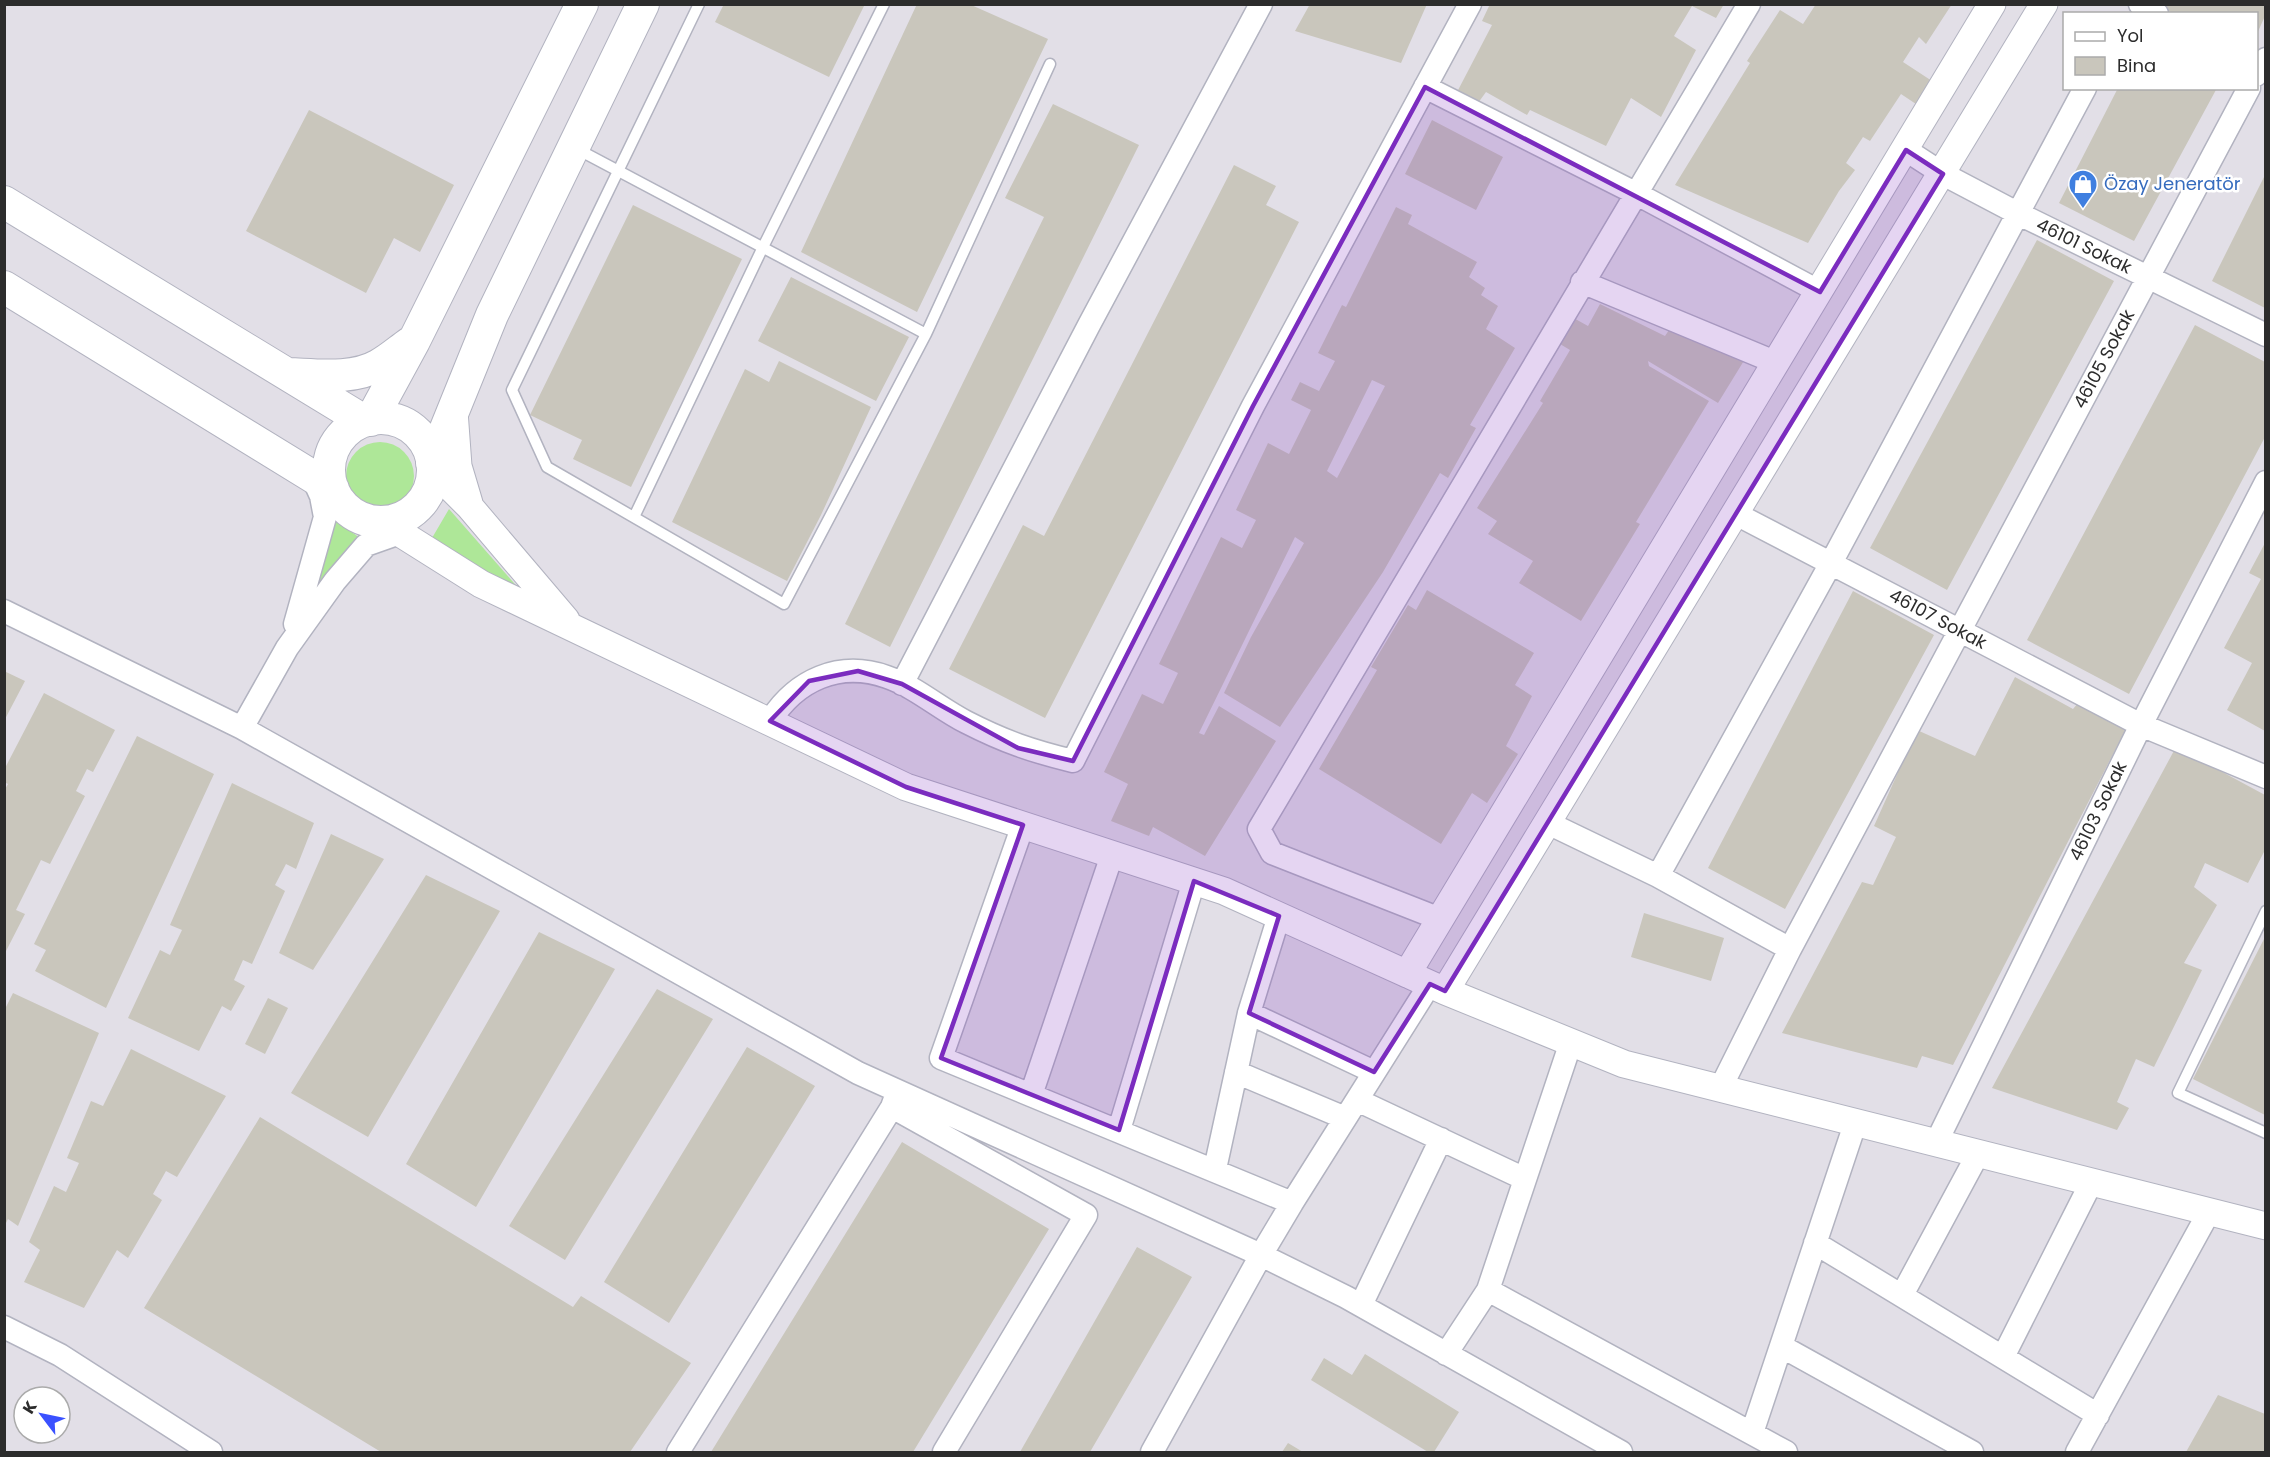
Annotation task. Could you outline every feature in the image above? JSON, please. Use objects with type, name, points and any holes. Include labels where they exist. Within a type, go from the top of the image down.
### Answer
[{"type":"main road","points":[[367,421],[414,341],[582,4]]},
{"type":"main road","points":[[4,287],[342,504],[356,516],[383,530],[421,503],[430,488],[432,466],[492,315],[643,4]]},
{"type":"main road","points":[[4,202],[367,421]]},
{"type":"main road","points":[[287,374],[330,376],[377,367],[414,341]]},
{"type":"main road","points":[[326,494],[331,456],[338,441],[350,429],[367,421],[396,420],[411,428],[423,439],[432,466]]},
{"type":"street","points":[[902,684],[1089,325],[1261,4]]},
{"type":"street","points":[[770,721],[797,689],[825,675],[858,671],[888,677],[965,722],[1018,747],[1073,761],[1253,405],[1470,4]]},
{"type":"street","points":[[1440,920],[1272,853],[1259,829],[1749,4]]},
{"type":"street","points":[[1427,983],[1440,920],[1992,4]]},
{"type":"street","points":[[1152,1452],[1261,1255],[1427,983],[1548,823],[2044,4]]},
{"type":"street","points":[[2140,4],[2154,12]]},
{"type":"street","points":[[1425,87],[1637,194],[1820,292]]},
{"type":"street","points":[[1658,876],[1831,563],[2016,213],[2084,90]]},
{"type":"street","name":"46105 Sokak","points":[[1720,1089],[1790,949],[1961,631],[2146,277],[2248,90]]},
{"type":"street","name":"46101 Sokak","points":[[1906,150],[1942,174],[2016,213],[2265,335]]},
{"type":"street","points":[[1582,282],[1777,363]]},
{"type":"street","points":[[454,408],[458,466],[470,507]]},
{"type":"street","points":[[432,466],[470,507],[570,625]]},
{"type":"street","name":"46103 Sokak","points":[[1936,1143],[2141,725],[2265,482]]},
{"type":"street","points":[[287,648],[326,494]]},
{"type":"street","name":"46107 Sokak","points":[[1736,514],[2141,725],[2265,777]]},
{"type":"street","points":[[242,728],[287,648],[313,609],[383,530],[481,584],[906,787],[1194,881],[1279,916],[1427,983],[1624,1064],[2265,1226]]},
{"type":"street","points":[[4,611],[242,728],[858,1073],[895,1099],[1086,1215],[944,1452]]},
{"type":"street","points":[[1548,823],[1658,876],[1790,949]]},
{"type":"street","points":[[1023,825],[941,1058],[1215,1169],[1292,1203]]},
{"type":"street","points":[[1031,1095],[1112,855]]},
{"type":"street","points":[[1119,1130],[1194,881]]},
{"type":"street","points":[[1215,1169],[1250,1013],[1279,916]]},
{"type":"street","points":[[1250,1013],[1374,1072]]},
{"type":"street","points":[[1446,1354],[1488,1290],[1571,1042]]},
{"type":"street","points":[[1236,1072],[1442,1139],[1525,1179]]},
{"type":"street","points":[[895,1099],[1261,1255],[1361,1305],[1594,1442],[1621,1452]]},
{"type":"street","points":[[678,1452],[895,1099]]},
{"type":"street","points":[[1752,1434],[1855,1124]]},
{"type":"street","points":[[1361,1305],[1442,1139]]},
{"type":"street","points":[[1902,1295],[1978,1154]]},
{"type":"street","points":[[2003,1357],[2091,1182]]},
{"type":"street","points":[[2078,1452],[2209,1212]]},
{"type":"street","points":[[1815,1243],[2098,1415]]},
{"type":"street","points":[[1488,1290],[1786,1452]]},
{"type":"street","points":[[4,1327],[60,1355],[211,1452]]},
{"type":"street","points":[[1781,1346],[1972,1452]]},
{"type":"lane","points":[[699,4],[512,390],[547,467],[784,604],[926,334],[1050,63]]},
{"type":"lane","points":[[634,517],[763,248],[884,4]]},
{"type":"lane","points":[[574,148],[926,334]]},
{"type":"lane","points":[[2265,911],[2178,1093],[2265,1133]]},
{"type":"highlighted area","points":[[1425,87],[1820,292],[1906,150],[1943,174],[1445,991],[1430,984],[1374,1072],[1249,1013],[1279,916],[1194,881],[1119,1130],[941,1058],[1023,825],[906,787],[770,721],[809,681],[858,671],[902,684],[1018,748],[1073,761],[1253,406]]},
{"type":"shaded area","points":[[5,5],[2265,5],[2265,1452],[5,1452]]},
{"type":"green space","points":[[380,442],[393,445],[404,452],[411,463],[414,476],[411,489],[404,500],[393,507],[380,510],[367,507],[356,500],[349,489],[346,476],[349,463],[356,452],[367,445]]},
{"type":"green space","points":[[449,509],[528,599],[432,538]]},
{"type":"green space","points":[[336,521],[360,538],[311,602]]},
{"type":"building","points":[[724,4],[865,4],[829,77],[715,22]]},
{"type":"building","points":[[917,4],[969,4],[1048,39],[917,312],[801,252]]},
{"type":"building","points":[[1310,4],[1427,4],[1401,63],[1295,31]]},
{"type":"building","points":[[1490,4],[1724,4],[1716,18],[1692,6],[1674,36],[1696,50],[1661,117],[1631,98],[1606,146],[1530,110],[1527,115],[1486,92],[1478,103],[1456,94],[1492,25],[1482,21]]},
{"type":"building","points":[[1816,4],[1952,4],[1926,44],[1919,37],[1903,62],[1932,81],[1916,104],[1901,94],[1870,141],[1863,137],[1846,163],[1855,170],[1839,191],[1808,243],[1675,185],[1750,63],[1747,61],[1780,10],[1803,24]]},
{"type":"building","points":[[2158,4],[2265,4],[2265,16],[2258,32],[2258,12],[2171,12]]},
{"type":"building","points":[[2117,90],[2216,90],[2134,241],[2059,203]]},
{"type":"building","points":[[1053,104],[1139,145],[890,647],[845,624],[1044,217],[1005,198]]},
{"type":"building","points":[[309,110],[454,185],[420,252],[394,238],[366,293],[246,231]]},
{"type":"building","points":[[1432,120],[1503,157],[1476,210],[1405,174]]},
{"type":"building","points":[[1234,165],[1276,186],[1266,205],[1299,222],[1045,718],[949,669],[1023,525],[1044,536]]},
{"type":"building","points":[[2265,175],[2265,308],[2212,281]]},
{"type":"building","points":[[633,205],[742,259],[631,487],[573,459],[582,440],[530,415]]},
{"type":"building","points":[[1396,207],[1412,215],[1408,224],[1477,262],[1469,277],[1485,288],[1481,295],[1498,306],[1486,329],[1515,348],[1470,425],[1476,428],[1448,478],[1440,473],[1383,572],[1280,727],[1224,693],[1251,637],[1304,543],[1295,537],[1199,733],[1204,735],[1219,706],[1276,741],[1205,856],[1153,827],[1149,836],[1111,821],[1128,784],[1104,772],[1142,694],[1163,704],[1178,673],[1159,664],[1221,537],[1242,548],[1256,520],[1236,510],[1268,443],[1289,454],[1311,410],[1291,400],[1300,382],[1319,391],[1335,361],[1318,353],[1342,305],[1346,307]],"holes":[[[1372,380],[1385,386],[1337,478],[1327,471]]]},
{"type":"building","points":[[2037,240],[2114,281],[1947,590],[1870,548]]},
{"type":"building","points":[[791,277],[909,337],[876,401],[758,341]]},
{"type":"building","points":[[1600,304],[1665,336],[1671,327],[1745,359],[1718,403],[1648,361],[1649,366],[1709,401],[1636,522],[1640,524],[1581,621],[1519,583],[1533,561],[1488,534],[1497,521],[1477,508],[1543,403],[1540,401],[1570,350],[1555,341],[1570,316],[1588,326]]},
{"type":"building","points":[[2195,325],[2265,362],[2265,437],[2129,694],[2027,640]]},
{"type":"building","points":[[779,361],[871,407],[821,515],[787,581],[672,522],[745,369],[769,382]]},
{"type":"building","points":[[2265,543],[2265,731],[2227,710],[2252,663],[2224,648],[2261,579],[2249,573]]},
{"type":"building","points":[[1427,590],[1534,653],[1515,685],[1532,696],[1506,746],[1518,754],[1487,803],[1472,793],[1441,844],[1319,769],[1377,670],[1371,667],[1408,605],[1416,610]]},
{"type":"building","points":[[1853,591],[1934,635],[1785,909],[1708,868]]},
{"type":"building","points":[[4,671],[25,681],[4,721]]},
{"type":"building","points":[[2015,677],[2073,709],[2079,702],[2127,727],[1953,1065],[1922,1056],[1917,1068],[1782,1033],[1862,882],[1873,885],[1896,837],[1874,826],[1917,730],[1975,756]]},
{"type":"building","points":[[44,693],[115,730],[93,772],[87,769],[76,791],[85,796],[50,864],[41,860],[16,910],[25,914],[4,955],[4,791],[8,784],[4,782],[4,770]]},
{"type":"building","points":[[137,736],[214,774],[106,1008],[35,971],[46,950],[34,944]]},
{"type":"building","points":[[2176,747],[2265,795],[2265,850],[2248,883],[2205,863],[2194,887],[2217,905],[2184,963],[2202,970],[2154,1067],[2136,1059],[2117,1102],[2129,1108],[2117,1130],[1992,1088]]},
{"type":"building","points":[[232,783],[314,823],[296,869],[286,864],[275,885],[285,891],[252,964],[243,960],[234,980],[245,986],[231,1011],[222,1006],[199,1051],[128,1018],[160,950],[170,955],[182,930],[170,925]]},
{"type":"building","points":[[331,834],[384,859],[313,970],[279,953]]},
{"type":"building","points":[[426,875],[500,911],[368,1137],[291,1093]]},
{"type":"building","points":[[1644,913],[1724,938],[1711,981],[1631,957]]},
{"type":"building","points":[[539,932],[615,969],[476,1207],[406,1164]]},
{"type":"building","points":[[2265,937],[2265,1115],[2193,1079]]},
{"type":"building","points":[[657,989],[713,1019],[565,1260],[509,1226]]},
{"type":"building","points":[[13,993],[99,1033],[18,1226],[8,1219],[4,1227],[4,1011]]},
{"type":"building","points":[[268,998],[288,1008],[265,1054],[245,1044]]},
{"type":"building","points":[[747,1047],[815,1086],[669,1323],[604,1282]]},
{"type":"building","points":[[131,1049],[226,1096],[177,1177],[166,1171],[153,1194],[162,1200],[128,1258],[117,1250],[84,1308],[24,1282],[40,1250],[29,1242],[54,1186],[66,1192],[79,1163],[67,1158],[91,1101],[103,1106]]},
{"type":"building","points":[[260,1117],[573,1307],[581,1296],[691,1363],[630,1452],[381,1452],[144,1308]]},
{"type":"building","points":[[902,1142],[1049,1229],[913,1452],[711,1452]]},
{"type":"building","points":[[1137,1247],[1192,1277],[1090,1452],[1020,1452]]},
{"type":"building","points":[[1365,1354],[1459,1412],[1434,1452],[1428,1452],[1311,1380],[1324,1358],[1352,1375]]},
{"type":"building","points":[[2218,1395],[2265,1414],[2265,1452],[2186,1452]]},
{"type":"building","points":[[1288,1443],[1303,1452],[1282,1452]]},
{"type":"place","name":"Özay Jeneratör","points":[[2083,210]]}]
